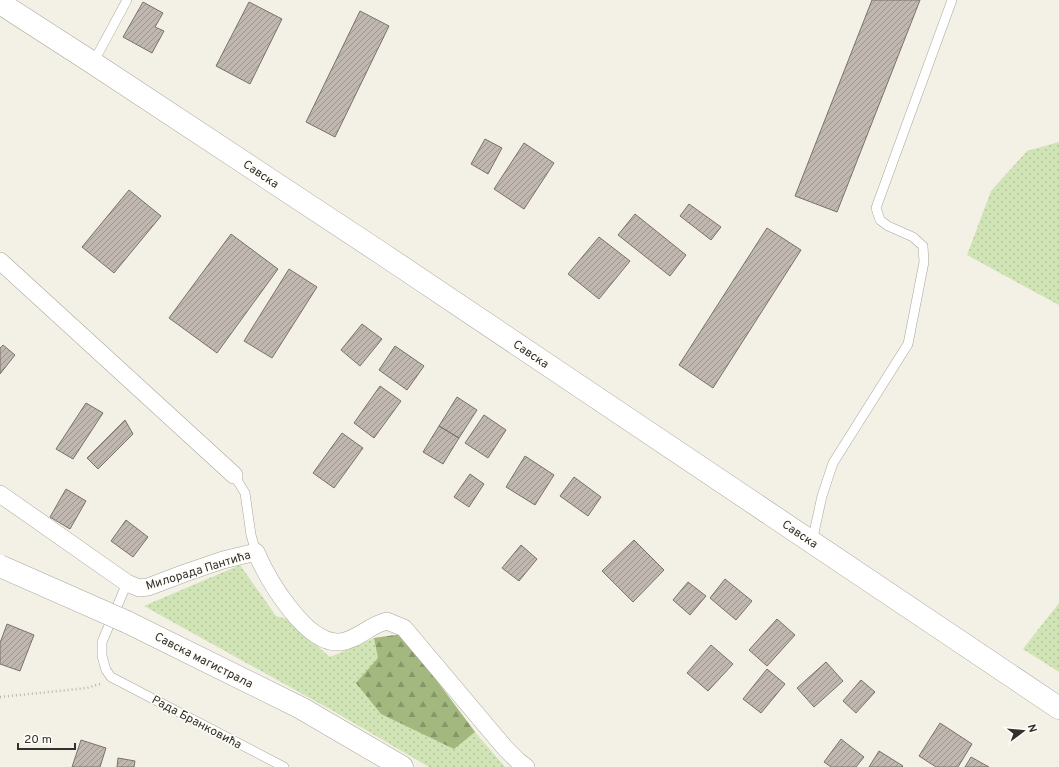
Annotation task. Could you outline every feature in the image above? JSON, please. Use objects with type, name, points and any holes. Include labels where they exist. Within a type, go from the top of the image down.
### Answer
[{"type":"street","name":"Савска","points":[[0,3],[387,257],[1059,708]]},
{"type":"street","points":[[0,261],[234,475]]},
{"type":"street","name":"Милорада Пантића","points":[[0,494],[127,583],[139,588],[148,587],[223,560],[256,552],[269,579],[286,605],[306,627],[321,638],[330,642],[341,642],[356,637],[368,628],[387,621],[407,630],[505,748],[526,767]]},
{"type":"street","name":"Савска магистрала","points":[[0,566],[127,622],[301,708],[402,767]]},
{"type":"lane","points":[[93,63],[127,0]]},
{"type":"lane","points":[[812,543],[822,496],[834,463],[908,344],[924,262],[922,246],[913,237],[888,226],[880,220],[876,208],[952,0]]},
{"type":"lane","points":[[234,475],[244,493],[251,535],[256,552]]},
{"type":"lane","points":[[111,677],[106,670],[102,656],[102,642],[127,583]]},
{"type":"lane","name":"Рада Бранковића","points":[[111,677],[284,767]]},
{"type":"path","points":[[0,697],[87,688],[97,686],[111,677]]},
{"type":"green space","points":[[1059,142],[1059,305],[967,255],[991,191],[1027,151]]},
{"type":"green space","points":[[240,565],[276,616],[286,619],[330,657],[374,638],[402,634],[475,732],[505,767],[429,767],[335,712],[144,606]]},
{"type":"green space","points":[[1059,603],[1059,672],[1023,649]]},
{"type":"green space","points":[[402,634],[475,732],[454,749],[381,714],[356,683],[378,658],[374,638]]},
{"type":"building","points":[[872,0],[920,0],[837,212],[795,196]]},
{"type":"building","points":[[143,2],[163,13],[155,27],[164,31],[152,53],[123,37]]},
{"type":"building","points":[[249,2],[282,19],[250,84],[216,66]]},
{"type":"building","points":[[360,11],[389,26],[335,137],[306,122]]},
{"type":"building","points":[[485,139],[502,148],[488,174],[471,164]]},
{"type":"building","points":[[524,143],[554,163],[524,209],[494,189]]},
{"type":"building","points":[[129,190],[161,216],[114,273],[82,247]]},
{"type":"building","points":[[689,204],[721,227],[711,240],[680,216]]},
{"type":"building","points":[[635,214],[686,255],[670,276],[618,235]]},
{"type":"building","points":[[767,228],[801,250],[713,388],[679,365]]},
{"type":"building","points":[[231,234],[278,269],[217,353],[169,318]]},
{"type":"building","points":[[599,237],[630,261],[599,299],[568,274]]},
{"type":"building","points":[[289,269],[317,287],[272,358],[244,341]]},
{"type":"building","points":[[362,324],[382,339],[360,366],[341,350]]},
{"type":"building","points":[[3,345],[15,355],[0,374],[0,348]]},
{"type":"building","points":[[395,346],[424,366],[407,390],[379,370]]},
{"type":"building","points":[[380,386],[401,401],[374,438],[354,423]]},
{"type":"building","points":[[457,397],[477,410],[459,438],[439,426]]},
{"type":"building","points":[[86,403],[103,413],[73,459],[56,449]]},
{"type":"building","points":[[484,415],[506,430],[488,458],[465,443]]},
{"type":"building","points":[[125,420],[133,434],[98,469],[87,458]]},
{"type":"building","points":[[439,426],[459,438],[443,464],[423,452]]},
{"type":"building","points":[[342,433],[363,448],[334,488],[313,473]]},
{"type":"building","points":[[525,456],[554,475],[535,505],[506,487]]},
{"type":"building","points":[[470,474],[484,484],[469,507],[454,497]]},
{"type":"building","points":[[574,477],[601,497],[588,516],[560,496]]},
{"type":"building","points":[[66,489],[86,501],[70,529],[50,517]]},
{"type":"building","points":[[126,520],[148,537],[133,557],[111,541]]},
{"type":"building","points":[[634,540],[664,570],[633,602],[602,571]]},
{"type":"building","points":[[521,545],[537,559],[519,581],[502,568]]},
{"type":"building","points":[[725,579],[752,601],[736,620],[710,598]]},
{"type":"building","points":[[688,582],[706,596],[690,615],[673,600]]},
{"type":"building","points":[[777,619],[795,635],[767,666],[749,650]]},
{"type":"building","points":[[7,624],[34,635],[20,671],[0,664],[0,643]]},
{"type":"building","points":[[711,645],[733,664],[708,691],[687,673]]},
{"type":"building","points":[[826,662],[843,681],[814,707],[797,688]]},
{"type":"building","points":[[767,669],[785,684],[761,713],[743,699]]},
{"type":"building","points":[[861,680],[875,692],[856,713],[843,701]]},
{"type":"building","points":[[940,723],[972,744],[958,767],[936,767],[919,756]]},
{"type":"building","points":[[841,739],[864,757],[856,767],[831,767],[824,762]]},
{"type":"building","points":[[81,740],[106,748],[100,767],[72,767]]},
{"type":"building","points":[[879,751],[903,766],[869,767]]},
{"type":"building","points":[[971,757],[989,767],[965,767]]},
{"type":"building","points":[[118,758],[135,761],[134,767],[117,767]]}]
